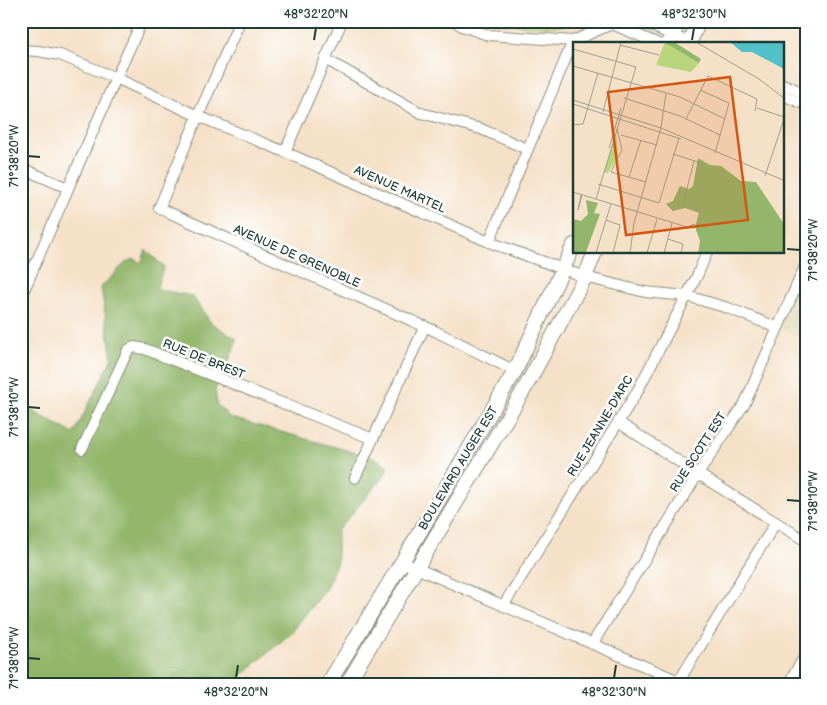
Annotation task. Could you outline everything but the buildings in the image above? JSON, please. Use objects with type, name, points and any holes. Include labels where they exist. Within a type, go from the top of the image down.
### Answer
[{"type":"main road","points":[[670,39],[679,21]]},
{"type":"main road","points":[[690,42],[699,21]]},
{"type":"main road","name":"BOULEVARD AUGER EST","points":[[328,684],[515,371],[573,247]]},
{"type":"main road","name":"BOULEVARD AUGER EST","points":[[347,684],[525,388],[585,277],[595,254]]},
{"type":"street","points":[[21,296],[142,21]]},
{"type":"street","points":[[198,116],[240,21]]},
{"type":"street","points":[[285,152],[342,21]]},
{"type":"street","points":[[454,21],[462,26],[488,35],[573,41],[611,22],[655,42]]},
{"type":"street","points":[[640,21],[670,39],[685,42]]},
{"type":"street","points":[[489,242],[573,41]]},
{"type":"street","name":"AVENUE MARTEL","points":[[21,50],[60,55],[489,242],[585,277],[644,292],[686,296],[728,308],[778,328]]},
{"type":"street","points":[[325,59],[421,113],[481,128],[527,149]]},
{"type":"street","points":[[784,84],[806,94]]},
{"type":"street","points":[[784,95],[806,105]]},
{"type":"street","name":"AVENUE DE GRENOBLE","points":[[198,116],[159,208],[425,326],[515,371]]},
{"type":"street","points":[[21,168],[68,188]]},
{"type":"street","name":"RUE JEANNE-D'ARC","points":[[503,606],[637,392],[697,276],[706,254]]},
{"type":"street","name":"RUE SCOTT EST","points":[[592,644],[745,402],[806,264]]},
{"type":"street","points":[[21,266],[32,270]]},
{"type":"street","points":[[355,478],[425,326]]},
{"type":"street","name":"RUE DE BREST","points":[[82,450],[128,350],[134,347],[145,349],[373,439]]},
{"type":"street","points":[[618,422],[806,541]]},
{"type":"street","points":[[402,562],[679,681],[776,522]]},
{"type":"street","points":[[788,684],[806,654]]},
{"type":"shaded area","points":[[806,264],[806,340],[778,328]]},
{"type":"green space","points":[[490,21],[579,21],[561,26],[549,26]]},
{"type":"green space","points":[[146,250],[164,267],[156,289],[192,296],[211,323],[237,339],[223,378],[215,389],[217,405],[231,418],[375,458],[388,466],[385,475],[337,531],[337,562],[326,588],[292,632],[234,684],[21,684],[21,418],[29,409],[74,434],[112,358],[101,287],[125,263],[134,259],[141,263]]}]
